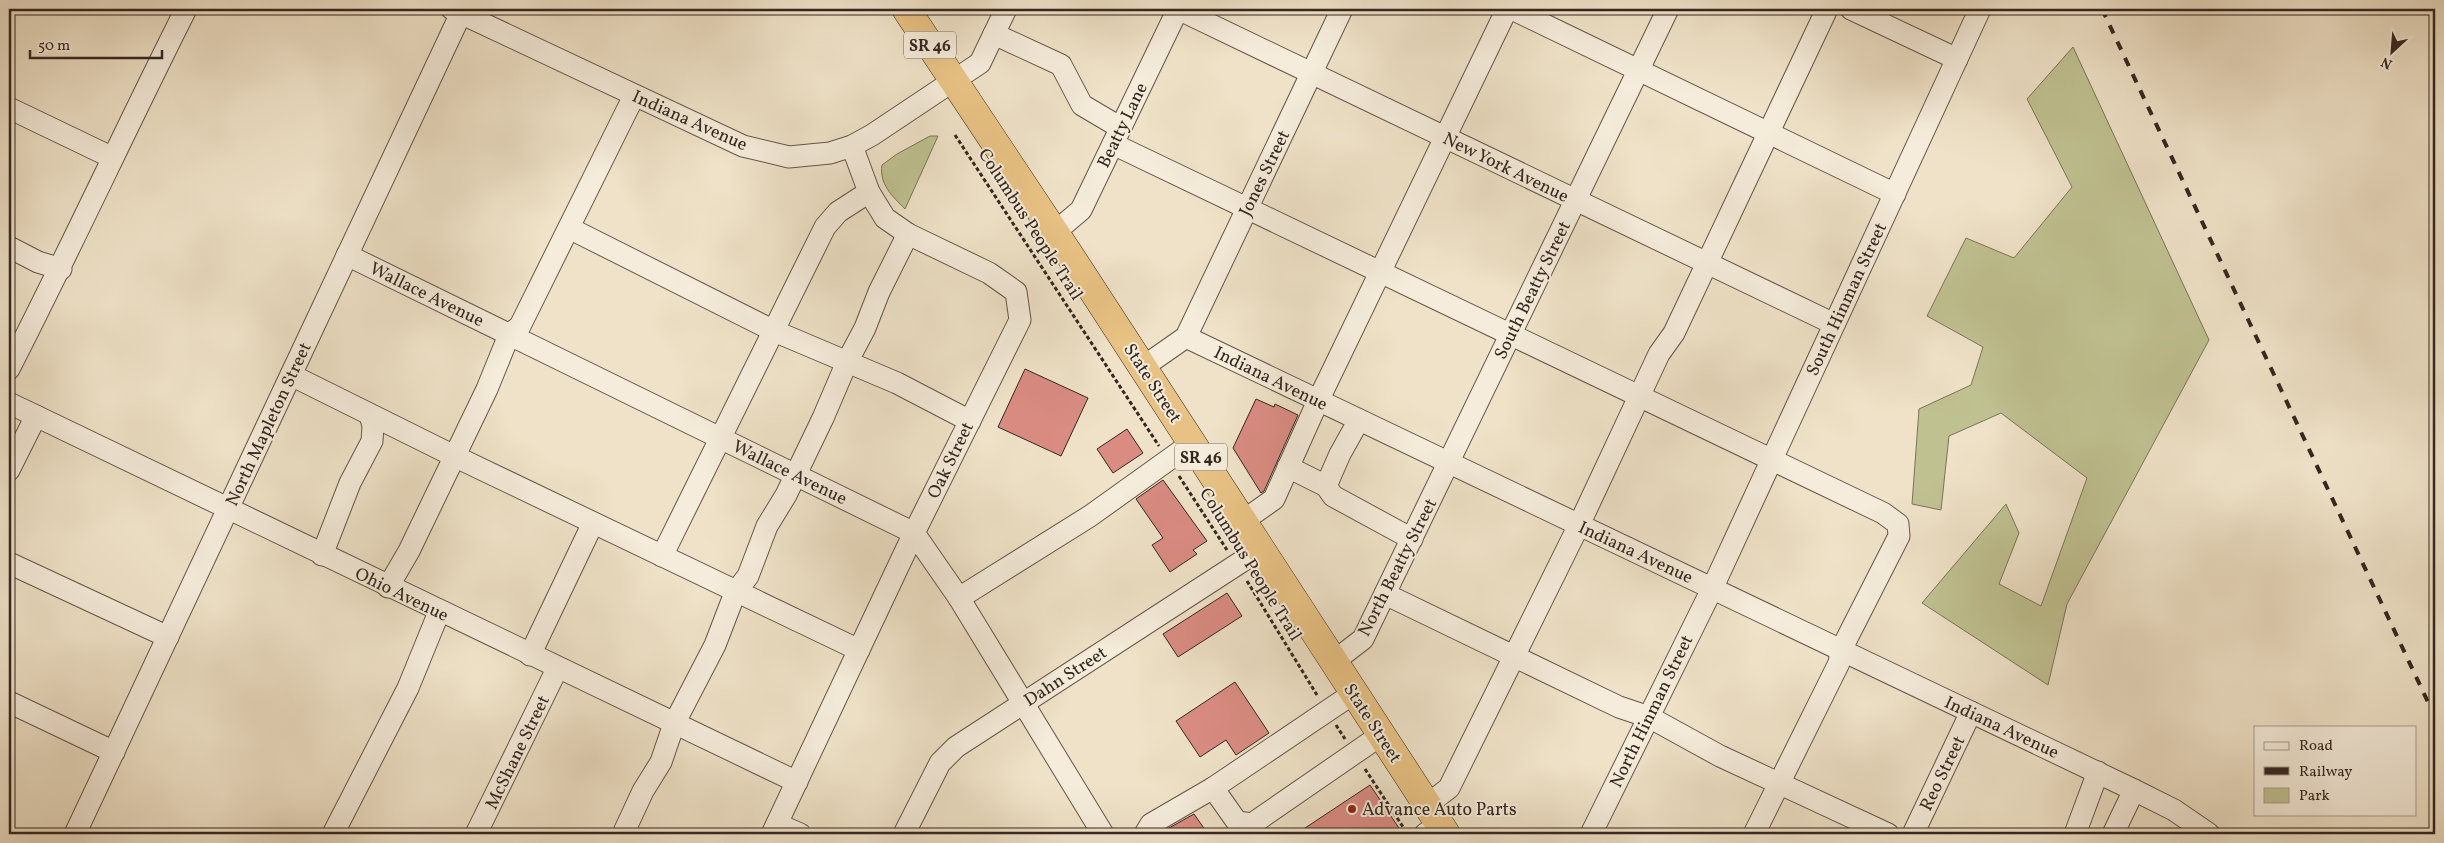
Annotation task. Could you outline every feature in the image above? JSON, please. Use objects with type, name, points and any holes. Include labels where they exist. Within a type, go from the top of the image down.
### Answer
[{"type":"highway","name":"State Street","points":[[906,9],[1055,232],[1243,521],[1381,735],[1434,824]]},
{"type":"street","points":[[9,369],[61,269],[111,157],[186,9]]},
{"type":"street","name":"Indiana Avenue","points":[[459,10],[634,96],[742,146],[789,157],[830,153],[852,146],[872,135],[980,63],[1006,9]]},
{"type":"street","name":"New York Avenue","points":[[1178,9],[1834,324]]},
{"type":"street","name":"Beatty Lane","points":[[1055,232],[1081,210],[1178,9]]},
{"type":"street","name":"Jones Street","points":[[1186,337],[1342,9]]},
{"type":"street","points":[[1243,521],[1274,499],[1318,401],[1508,9]]},
{"type":"street","points":[[1512,9],[1895,194]]},
{"type":"street","name":"South Beatty Street","points":[[1449,463],[1668,9]]},
{"type":"street","points":[[1434,824],[1449,788],[1580,526],[1659,354],[1674,334],[1827,9]]},
{"type":"street","points":[[1851,9],[1957,59]]},
{"type":"street","name":"South Hinman Street","points":[[1712,589],[1980,9]]},
{"type":"street","name":"North Mapleton Street","points":[[76,834],[347,255],[459,10]]},
{"type":"street","points":[[994,34],[1061,65],[1082,105],[1117,136],[1247,208],[1772,459],[1883,513],[1898,524],[1899,536],[1841,650],[1839,663],[1754,834]]},
{"type":"street","points":[[388,587],[409,552],[487,388],[509,334],[520,326],[634,96]]},
{"type":"street","points":[[9,108],[111,157]]},
{"type":"street","name":"Oak Street","points":[[775,829],[914,533],[1020,320],[1016,292],[989,273],[908,234],[885,218],[869,192],[852,146]]},
{"type":"street","points":[[662,556],[825,227],[838,212],[869,192]]},
{"type":"street","points":[[568,228],[774,331],[898,383],[970,421]]},
{"type":"street","points":[[623,834],[643,791],[661,762],[674,724],[715,645],[735,592],[748,576],[767,526],[796,475],[824,418],[847,362],[865,328],[879,292],[908,234]]},
{"type":"street","points":[[9,247],[38,262],[61,269]]},
{"type":"street","name":"Wallace Avenue","points":[[347,255],[914,533],[959,598],[1103,834]]},
{"type":"street","points":[[1143,367],[1186,337]]},
{"type":"street","name":"Indiana Avenue","points":[[1186,337],[2098,772],[2174,810],[2209,834]]},
{"type":"street","points":[[291,375],[454,456],[859,650]]},
{"type":"street","name":"Ohio Avenue","points":[[9,403],[557,669],[797,782]]},
{"type":"street","points":[[322,555],[350,483],[372,440],[373,426],[370,415]]},
{"type":"street","points":[[9,470],[36,416]]},
{"type":"street","points":[[1326,486],[1340,454],[1359,420]]},
{"type":"street","points":[[959,598],[1090,516],[1192,443]]},
{"type":"street","name":"North Beatty Street","points":[[1333,662],[1363,639],[1449,463]]},
{"type":"street","points":[[1288,467],[1326,486],[1333,496],[1412,539]]},
{"type":"street","points":[[530,655],[593,522]]},
{"type":"street","name":"Dahn Street","points":[[904,834],[940,763],[956,747],[1236,563],[1261,549]]},
{"type":"street","points":[[9,563],[168,637]]},
{"type":"street","name":"North Hinman Street","points":[[1591,834],[1712,589]]},
{"type":"street","points":[[1385,594],[1619,707],[1648,717],[1720,756],[1888,834]]},
{"type":"street","points":[[333,834],[408,688],[439,612]]},
{"type":"street","name":"McShane Street","points":[[476,834],[557,669]]},
{"type":"street","points":[[1145,834],[1151,824],[1213,788],[1354,693]]},
{"type":"street","points":[[9,702],[114,752]]},
{"type":"street","name":"Reo Street","points":[[1913,834],[1971,712]]},
{"type":"street","points":[[1213,788],[1237,822],[1252,824],[1381,735]]},
{"type":"street","points":[[2075,834],[2098,772]]},
{"type":"street","points":[[2113,834],[2134,790]]},
{"type":"street","points":[[775,829],[800,834]]},
{"type":"path","name":"Columbus People Trail","points":[[955,135],[1236,563],[1327,711],[1408,834]]},
{"type":"green space","points":[[2073,47],[2209,340],[2067,604],[2048,685],[1922,603],[2006,504],[2019,533],[1999,584],[2041,606],[2087,478],[2001,413],[1949,436],[1941,510],[1912,504],[1919,409],[1971,385],[1983,347],[1927,316],[1966,238],[2014,258],[2072,187],[2027,99]]},
{"type":"green space","points":[[930,136],[938,136],[905,209],[891,194],[885,184],[882,178],[882,165],[897,154]]},
{"type":"building","points":[[1025,369],[1088,398],[1061,456],[998,427]]},
{"type":"building","points":[[1256,399],[1274,407],[1275,404],[1298,415],[1264,491],[1261,493],[1233,448]]},
{"type":"building","points":[[1127,429],[1143,453],[1113,473],[1097,449]]},
{"type":"building","points":[[1163,480],[1207,541],[1193,550],[1197,554],[1170,572],[1152,545],[1163,538],[1136,499]]},
{"type":"building","points":[[1227,593],[1242,616],[1178,657],[1163,634]]},
{"type":"building","points":[[1235,682],[1269,733],[1236,755],[1226,740],[1200,757],[1176,721]]},
{"type":"building","points":[[1370,785],[1403,834],[1296,834]]},
{"type":"building","points":[[1194,814],[1208,834],[1159,834],[1160,833]]},
{"type":"railway","points":[[2102,9],[2435,717]]},
{"type":"place","name":"Advance Auto Parts","points":[[1352,809]]}]
